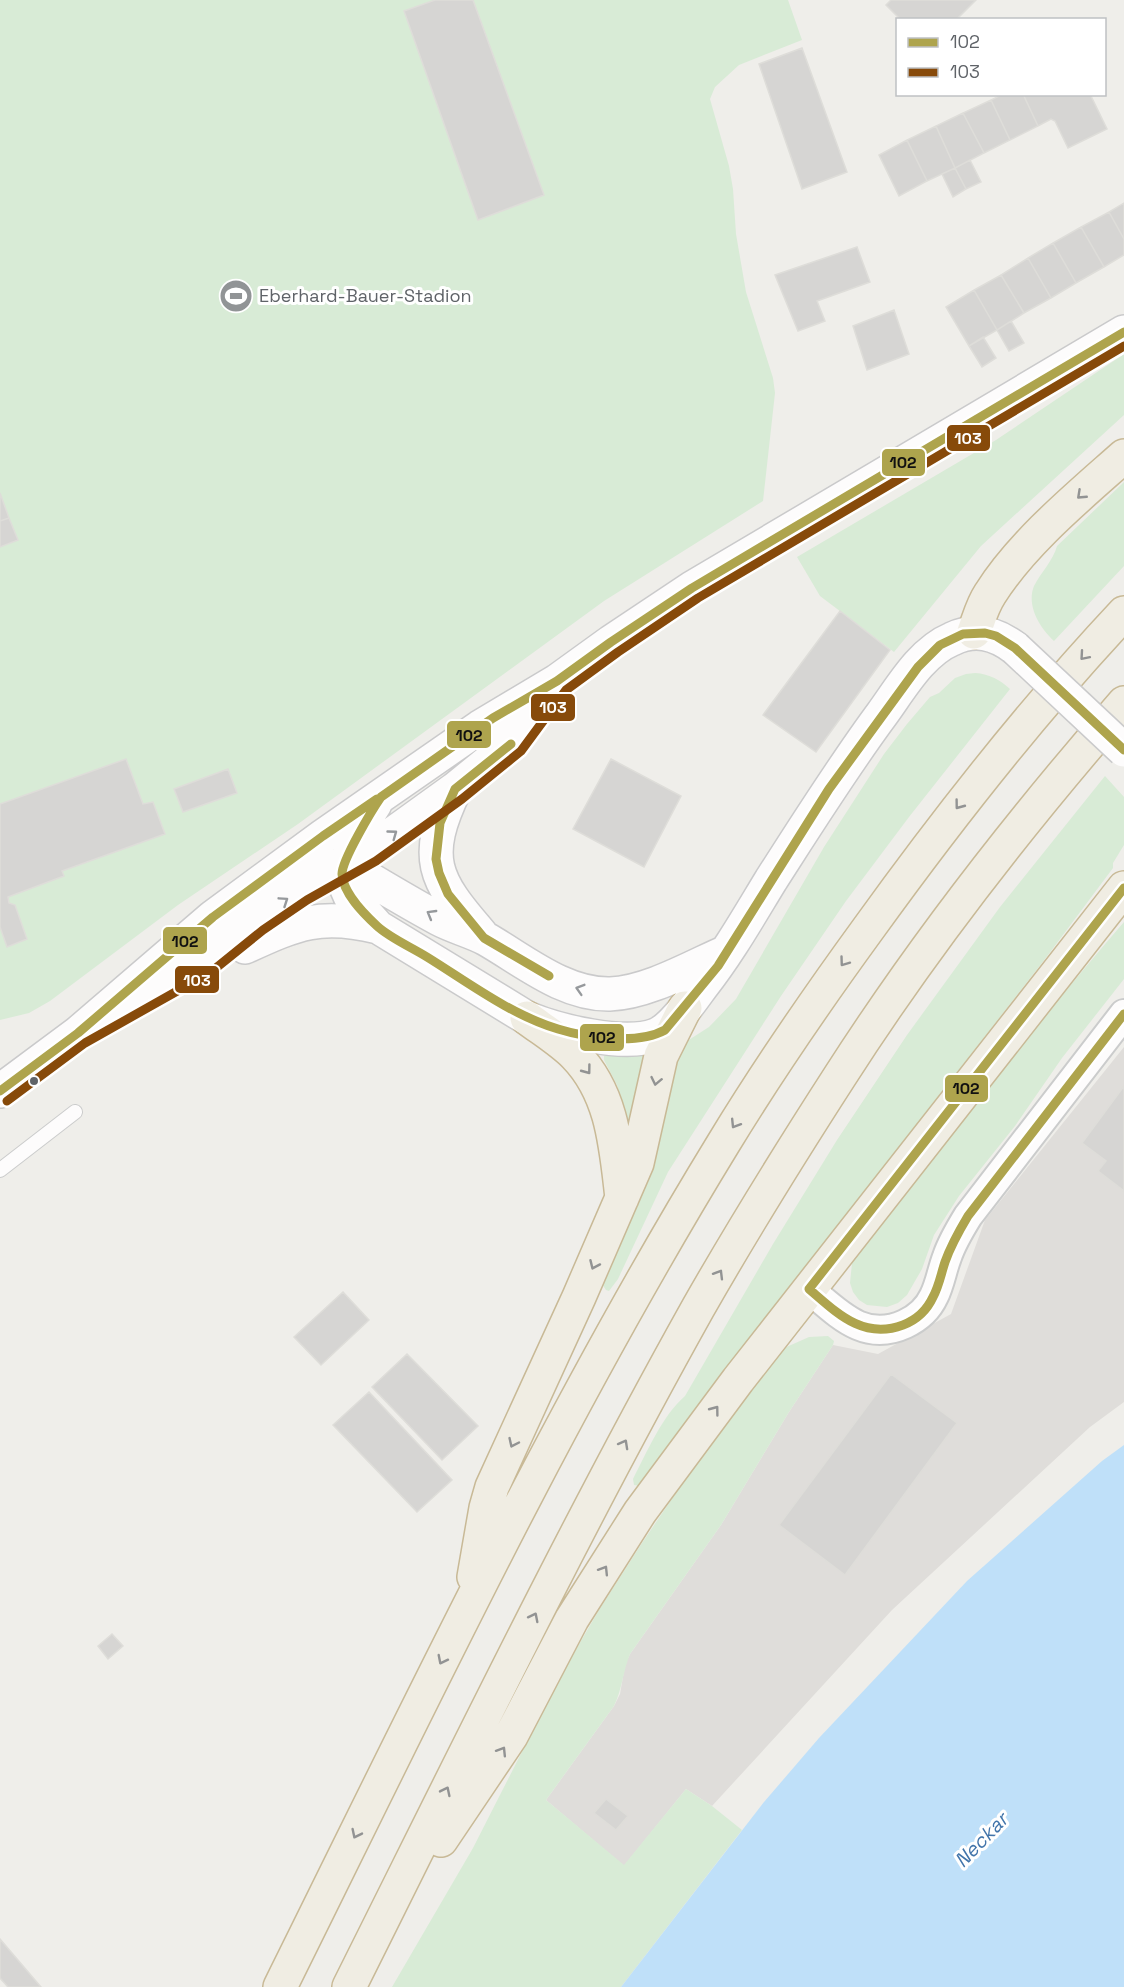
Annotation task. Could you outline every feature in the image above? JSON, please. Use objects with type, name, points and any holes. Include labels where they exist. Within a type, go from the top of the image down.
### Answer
[{"type":"highway","points":[[974,632],[989,595],[1008,569],[1062,513],[1124,456]]},
{"type":"highway","points":[[280,1987],[469,1607],[615,1332],[716,1155],[777,1059],[864,934],[976,783],[1025,723],[1124,613]]},
{"type":"highway","points":[[349,1987],[490,1703],[613,1464],[700,1305],[777,1176],[842,1072],[913,969],[986,871],[1124,703]]},
{"type":"highway","points":[[374,1938],[500,1755],[572,1619],[640,1512],[732,1388],[1124,888]]},
{"type":"highway","points":[[469,1607],[486,1508],[492,1487],[622,1200],[642,1149],[661,1056],[685,1008]]},
{"type":"highway","points":[[528,1018],[576,1056],[591,1074],[610,1119],[622,1200]]},
{"type":"main road","points":[[0,1091],[78,1033],[213,917],[493,718],[556,681],[630,628],[692,588],[1124,332]]},
{"type":"main road","points":[[381,797],[368,815],[342,872],[345,887],[378,927],[528,1018],[560,1030],[598,1037],[631,1039],[656,1035],[665,1030],[685,1008],[728,952],[829,789],[903,684],[940,645],[974,632],[996,636],[1015,648],[1124,750]]},
{"type":"main road","points":[[78,1033],[204,962],[256,920],[301,890],[369,851],[455,789],[513,742],[556,681]]},
{"type":"main road","points":[[455,789],[440,823],[436,859],[448,894],[484,938]]},
{"type":"main road","points":[[257,885],[288,872],[344,865],[439,919],[484,938],[551,977],[598,994],[623,993],[659,982],[728,952]]},
{"type":"main road","points":[[204,962],[243,948],[276,931],[307,922],[346,920],[378,927]]},
{"type":"street","points":[[809,1289],[840,1315],[862,1328],[885,1330],[918,1317],[933,1298],[952,1245],[968,1216],[1124,1014]]},
{"type":"lane","points":[[0,1170],[75,1112]]},
{"type":"shaded area","points":[[1124,1047],[1124,1402],[1090,1427],[892,1610],[712,1806],[686,1789],[624,1866],[546,1800],[614,1706],[620,1694],[625,1665],[630,1654],[721,1525],[789,1412],[833,1345],[878,1354],[951,1314],[985,1220]]},
{"type":"green space","points":[[0,0],[788,0],[802,40],[739,65],[715,87],[710,99],[729,166],[736,234],[746,292],[773,378],[775,393],[763,501],[604,601],[298,824],[178,905],[50,1001],[29,1013],[0,1020]]},
{"type":"green space","points":[[1124,354],[1124,415],[981,546],[894,652],[820,596],[797,557],[996,440]]},
{"type":"green space","points":[[1124,482],[1124,566],[1054,641],[1044,630],[1033,609],[1034,586],[1053,557],[1057,546]]},
{"type":"green space","points":[[975,673],[994,678],[1010,689],[846,901],[781,996],[668,1172],[618,1279],[609,1291],[606,1290],[602,1284],[648,1182],[673,1066],[684,1043],[709,1027],[736,999],[824,847],[884,754],[907,724],[930,697],[939,693],[955,678]]},
{"type":"green space","points":[[1105,776],[1124,797],[1124,845],[1113,863],[1113,868],[748,1341],[640,1486],[634,1485],[633,1479],[656,1435],[669,1414],[685,1396],[773,1244],[837,1140],[907,1035],[1000,907]]},
{"type":"green space","points":[[1124,922],[1124,979],[1062,1058],[1015,1126],[959,1196],[934,1235],[922,1269],[907,1295],[898,1303],[887,1307],[867,1305],[859,1300],[850,1283],[852,1263],[856,1254],[1022,1045]]},
{"type":"green space","points":[[609,1054],[645,1056],[628,1127],[617,1085],[604,1060],[604,1056]]},
{"type":"green space","points":[[828,1336],[834,1341],[833,1345],[789,1412],[721,1525],[630,1654],[614,1706],[546,1800],[624,1865],[686,1789],[742,1830],[621,1987],[392,1987],[473,1848],[560,1677],[642,1543],[711,1441],[782,1349],[809,1337]]},
{"type":"water","name":"Neckar","points":[[1124,1445],[1124,1987],[621,1987],[764,1802],[819,1738],[967,1581],[1102,1461]]},
{"type":"building","points":[[435,0],[473,0],[544,195],[478,220],[404,11]]},
{"type":"building","points":[[891,0],[976,0],[958,18],[899,18],[886,5]]},
{"type":"building","points":[[802,48],[847,172],[802,189],[759,64]]},
{"type":"building","points":[[999,96],[1024,96],[1038,126],[1010,140],[991,100]]},
{"type":"building","points":[[1024,96],[1091,96],[1107,129],[1068,148],[1055,121],[1051,119],[1038,126]]},
{"type":"building","points":[[991,100],[1010,140],[984,153],[963,113]]},
{"type":"building","points":[[963,113],[984,153],[955,168],[936,126]]},
{"type":"building","points":[[936,126],[955,168],[927,181],[907,140]]},
{"type":"building","points":[[907,140],[927,181],[899,196],[879,155]]},
{"type":"building","points":[[970,160],[981,182],[966,189],[955,168]]},
{"type":"building","points":[[955,168],[966,189],[953,197],[942,174]]},
{"type":"building","points":[[1124,203],[1124,239],[1109,212]]},
{"type":"building","points":[[1109,212],[1124,239],[1124,255],[1104,267],[1081,227]]},
{"type":"building","points":[[1081,227],[1104,267],[1076,283],[1053,243]]},
{"type":"building","points":[[1053,243],[1076,283],[1051,298],[1028,258]]},
{"type":"building","points":[[857,247],[870,282],[817,301],[825,321],[798,331],[775,275]]},
{"type":"building","points":[[1028,258],[1051,298],[1024,313],[1001,275]]},
{"type":"building","points":[[1001,275],[1024,313],[997,330],[974,290]]},
{"type":"building","points":[[974,290],[997,330],[969,346],[946,307]]},
{"type":"building","points":[[894,310],[909,354],[867,370],[853,326]]},
{"type":"building","points":[[1011,321],[1024,343],[1009,351],[997,330]]},
{"type":"building","points":[[983,337],[996,358],[982,367],[969,346]]},
{"type":"building","points":[[0,493],[9,518],[0,521]]},
{"type":"building","points":[[9,518],[18,540],[0,547],[0,521]]},
{"type":"building","points":[[840,611],[890,650],[816,752],[763,715]]},
{"type":"building","points":[[126,759],[143,804],[153,802],[165,834],[62,871],[64,876],[8,897],[9,903],[15,905],[27,939],[7,947],[0,927],[0,804]]},
{"type":"building","points":[[611,759],[681,796],[644,867],[573,829]]},
{"type":"building","points":[[228,769],[237,793],[183,812],[174,789]]},
{"type":"building","points":[[1124,1086],[1124,1191],[1098,1171],[1106,1161],[1082,1143]]},
{"type":"building","points":[[343,1292],[369,1320],[321,1365],[294,1337]]},
{"type":"building","points":[[407,1354],[478,1426],[442,1460],[372,1387]]},
{"type":"building","points":[[891,1374],[957,1423],[845,1575],[779,1525]]},
{"type":"building","points":[[369,1392],[452,1480],[417,1512],[333,1425]]},
{"type":"building","points":[[112,1634],[123,1646],[108,1659],[98,1646]]},
{"type":"building","points":[[606,1799],[628,1816],[616,1830],[594,1813]]},
{"type":"building","points":[[0,1939],[41,1987],[8,1987],[0,1978]]},
{"type":"transit line","name":"102","points":[[1124,332],[692,588],[557,681],[493,718],[381,797],[352,847],[343,867],[343,881],[355,902],[382,930],[524,1016],[558,1029],[597,1037],[627,1039],[654,1035],[665,1030],[718,966],[829,789],[918,667],[940,645],[963,634],[985,633],[996,636],[1015,648],[1124,750]]},
{"type":"transit line","name":"103","points":[[7,1101],[85,1043],[211,972],[263,930],[307,900],[376,861],[462,799],[521,751],[566,690],[618,652],[698,598],[1124,346]]},
{"type":"transit line","name":"102","points":[[511,744],[455,789],[440,823],[436,859],[448,894],[484,938],[549,976]]},
{"type":"transit line","name":"102","points":[[0,1091],[78,1033],[213,917],[377,799]]},
{"type":"transit line","name":"102","points":[[809,1289],[1124,888]]},
{"type":"transit line","name":"102","points":[[809,1289],[840,1315],[863,1327],[889,1329],[908,1323],[921,1314],[935,1293],[950,1250],[968,1216],[1124,1014]]},
{"type":"place","name":"Eberhard-Bauer-Stadion","points":[[236,296]]}]
